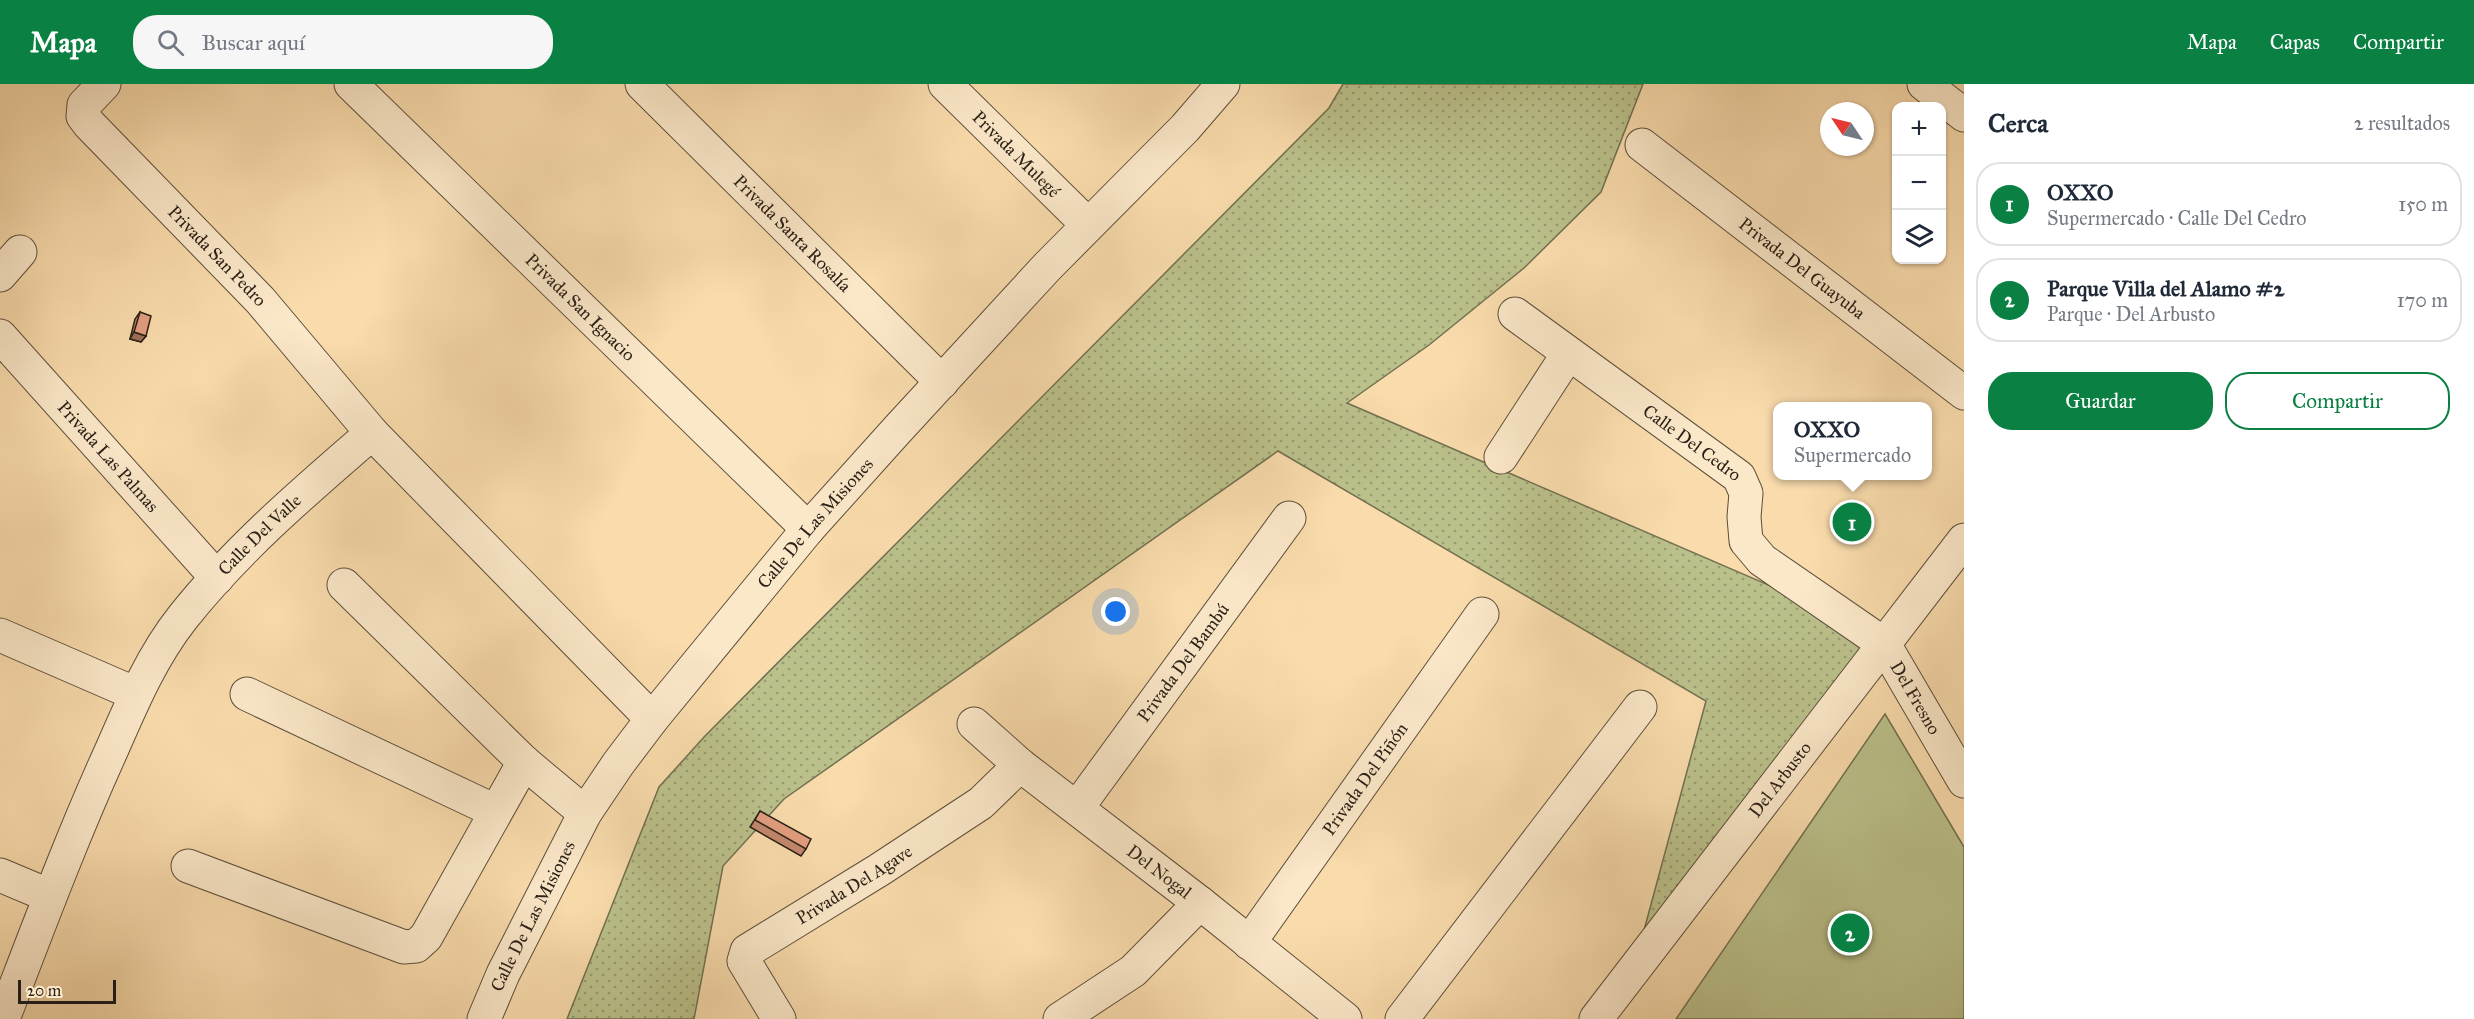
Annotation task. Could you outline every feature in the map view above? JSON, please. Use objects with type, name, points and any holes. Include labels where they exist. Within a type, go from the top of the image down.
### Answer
[{"type":"street","name":"Privada San Pedro","points":[[104,84],[84,105],[83,116],[89,124],[260,300],[372,433]]},
{"type":"street","name":"Privada San Ignacio","points":[[351,84],[808,529]]},
{"type":"street","name":"Privada Santa Rosalía","points":[[642,84],[942,382]]},
{"type":"street","name":"Privada Mulegé","points":[[945,84],[1087,224]]},
{"type":"street","name":"Calle De Las Misiones","points":[[484,1019],[503,974],[585,813],[652,719],[808,529],[1087,224],[1185,128],[1223,84]]},
{"type":"street","points":[[1924,84],[1964,115]]},
{"type":"street","name":"Privada Del Guayuba","points":[[1642,145],[1964,393]]},
{"type":"street","name":"Calle Del Cedro","points":[[1515,314],[1739,477],[1746,493],[1744,517],[1746,541],[1762,560],[1884,644]]},
{"type":"street","name":"Privada Las Palmas","points":[[0,336],[217,578]]},
{"type":"street","points":[[1501,457],[1568,354]]},
{"type":"street","name":"Calle Del Valle","points":[[3,1019],[50,896],[101,773],[136,694],[160,650],[182,617],[217,578],[291,504],[372,433]]},
{"type":"street","points":[[372,433],[652,719]]},
{"type":"street","name":"Privada Del Bambú","points":[[1077,808],[1288,518]]},
{"type":"street","name":"Del Arbusto","points":[[1596,1019],[1964,540]]},
{"type":"street","points":[[344,585],[524,762],[585,813]]},
{"type":"street","name":"Privada Del Piñón","points":[[1249,943],[1482,614]]},
{"type":"street","points":[[0,635],[136,694]]},
{"type":"street","name":"Del Fresno","points":[[1884,644],[1964,781]]},
{"type":"street","points":[[247,694],[495,811]]},
{"type":"street","points":[[1402,1019],[1640,707]]},
{"type":"street","name":"Del Nogal","points":[[974,724],[1020,765],[1200,903],[1345,1019]]},
{"type":"street","points":[[188,866],[404,947],[416,946],[426,937],[524,762]]},
{"type":"street","name":"Privada Del Agave","points":[[779,1019],[744,961],[747,951],[879,870],[981,803],[1020,765]]},
{"type":"street","points":[[0,875],[50,896]]},
{"type":"street","points":[[1060,1019],[1133,971],[1200,903]]},
{"type":"green space","points":[[1343,84],[1643,84],[1601,192],[1524,268],[1429,345],[1347,403],[1847,619],[1884,644],[1633,971],[1706,701],[1278,451],[784,799],[723,866],[694,1019],[567,1019],[659,787],[705,736],[1329,108]]},
{"type":"green space","points":[[1885,714],[1964,847],[1964,1019],[1676,1019]]},
{"type":"building","points":[[140,312],[151,316],[146,336],[134,332]]},
{"type":"building","points":[[760,811],[811,839],[806,849],[755,820]]},
{"type":"place","name":"OXXO","points":[[1852,522]]},
{"type":"place","name":"Parque Villa del Alamo #2","points":[[1850,933]]}]
